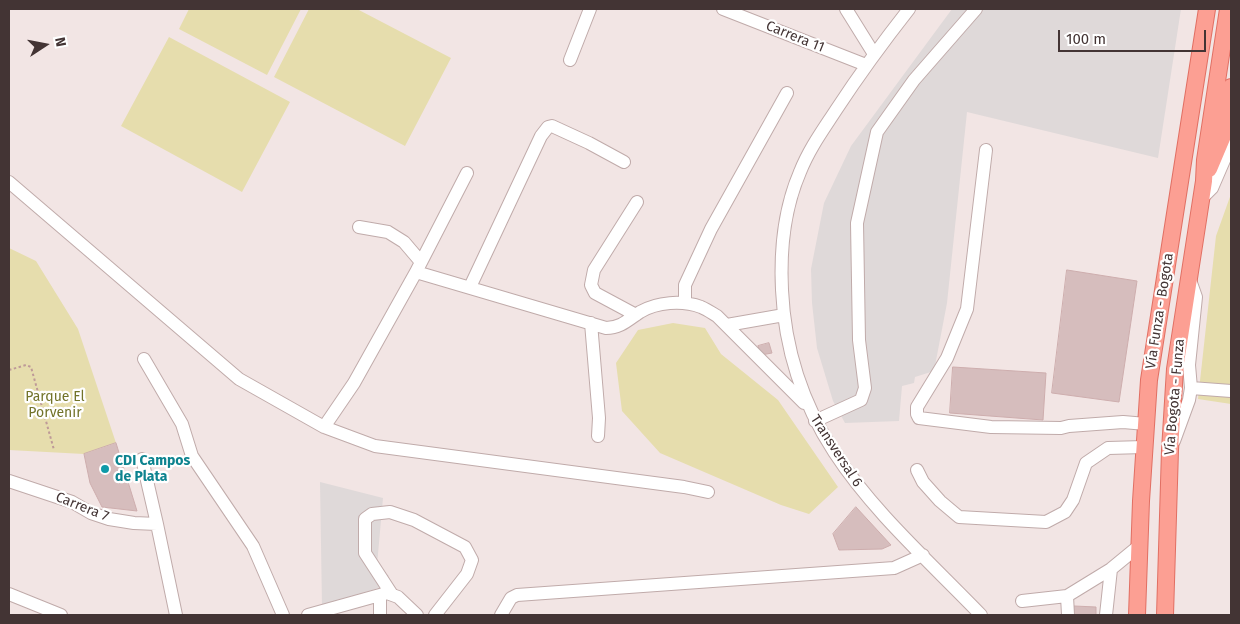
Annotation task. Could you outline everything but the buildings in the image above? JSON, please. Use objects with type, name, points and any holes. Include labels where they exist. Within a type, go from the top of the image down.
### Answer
[{"type":"main road","name":"Vía Funza - Bogota","points":[[1137,615],[1144,447],[1149,380],[1207,9]]},
{"type":"main road","name":"Vía Bogota - Funza","points":[[1165,615],[1170,450],[1176,369],[1204,181],[1204,160],[1228,9]]},
{"type":"main road","name":"Vía Bogota - Funza","points":[[1212,164],[1231,35]]},
{"type":"main road","name":"Vía Bogota - Funza","points":[[1228,139],[1231,87]]},
{"type":"main road","name":"Vía Bogota - Funza","points":[[1204,181],[1228,139],[1231,117]]},
{"type":"main road","points":[[1144,447],[1170,450]]},
{"type":"street","points":[[570,60],[590,9]]},
{"type":"street","name":"Carrera 11","points":[[723,9],[747,12],[866,65]]},
{"type":"street","points":[[846,9],[874,54]]},
{"type":"street","name":"Transversal 6","points":[[909,9],[866,65],[813,144],[794,186],[788,210],[782,254],[784,315],[796,373],[808,407],[839,461],[861,491],[981,615]]},
{"type":"street","points":[[815,421],[861,400],[864,395],[865,388],[859,340],[857,223],[877,132],[914,80],[976,9]]},
{"type":"street","points":[[685,303],[685,285],[711,229],[787,93]]},
{"type":"street","points":[[470,287],[540,136],[548,127],[552,126],[582,139],[624,162]]},
{"type":"street","points":[[1201,198],[1212,188],[1228,139]]},
{"type":"street","points":[[986,150],[967,309],[947,358],[917,407],[919,418],[990,428],[1061,428],[1123,422],[1146,424]]},
{"type":"street","points":[[324,427],[354,383],[410,284],[467,173]]},
{"type":"street","points":[[9,182],[239,378],[324,427],[375,446],[708,492]]},
{"type":"street","points":[[636,315],[595,293],[591,285],[594,270],[637,202]]},
{"type":"street","points":[[359,227],[388,232],[404,242],[418,267],[470,287],[606,328],[622,325],[651,306],[663,303],[685,303],[701,307],[717,316],[808,407]]},
{"type":"street","points":[[1170,450],[1189,400],[1191,388],[1189,365],[1196,296],[1189,276]]},
{"type":"street","points":[[727,326],[784,315]]},
{"type":"street","points":[[591,323],[599,418],[598,436]]},
{"type":"street","points":[[144,359],[182,424],[192,456],[253,546],[283,615]]},
{"type":"street","points":[[1191,388],[1231,391]]},
{"type":"street","points":[[917,470],[923,482],[940,501],[959,517],[1046,522],[1064,512],[1073,500],[1086,463],[1108,448],[1144,447]]},
{"type":"street","points":[[142,459],[176,615]]},
{"type":"street","name":"Carrera 7","points":[[9,481],[72,502],[91,513],[110,519],[157,524]]},
{"type":"street","points":[[380,615],[385,595],[365,553],[365,519],[372,514],[390,512],[414,520],[465,547],[472,560],[467,574],[435,615]]},
{"type":"street","points":[[1022,601],[1067,596],[1111,569],[1139,546]]},
{"type":"street","points":[[501,615],[511,598],[517,595],[894,568],[923,555]]},
{"type":"street","points":[[1106,615],[1111,569]]},
{"type":"street","points":[[9,594],[61,615]]},
{"type":"street","points":[[308,615],[385,595],[398,597],[417,615]]},
{"type":"street","points":[[1067,596],[1068,615]]},
{"type":"path","points":[[9,370],[26,365],[31,367],[54,450]]},
{"type":"green space","points":[[189,9],[301,9],[267,75],[179,29]]},
{"type":"green space","points":[[309,9],[357,9],[451,58],[405,146],[274,77]]},
{"type":"green space","points":[[169,37],[290,102],[242,192],[121,126]]},
{"type":"green space","points":[[1231,194],[1231,404],[1198,399],[1216,236]]},
{"type":"green space","name":"Parque El Porvenir","points":[[9,248],[36,261],[78,329],[116,443],[84,454],[9,450]]},
{"type":"green space","points":[[673,323],[705,328],[721,354],[778,400],[838,487],[809,514],[781,505],[660,453],[622,411],[616,363],[638,330]]},
{"type":"shaded area","points":[[952,9],[1181,9],[1158,158],[967,112],[947,303],[934,371],[915,377],[914,383],[902,386],[899,421],[845,423],[833,401],[817,348],[812,303],[811,269],[824,203],[851,146]]},
{"type":"shaded area","points":[[320,482],[383,498],[377,565],[389,576],[380,579],[381,587],[322,607]]},
{"type":"place","name":"CDI Campos de Plata","points":[[105,469]]}]
